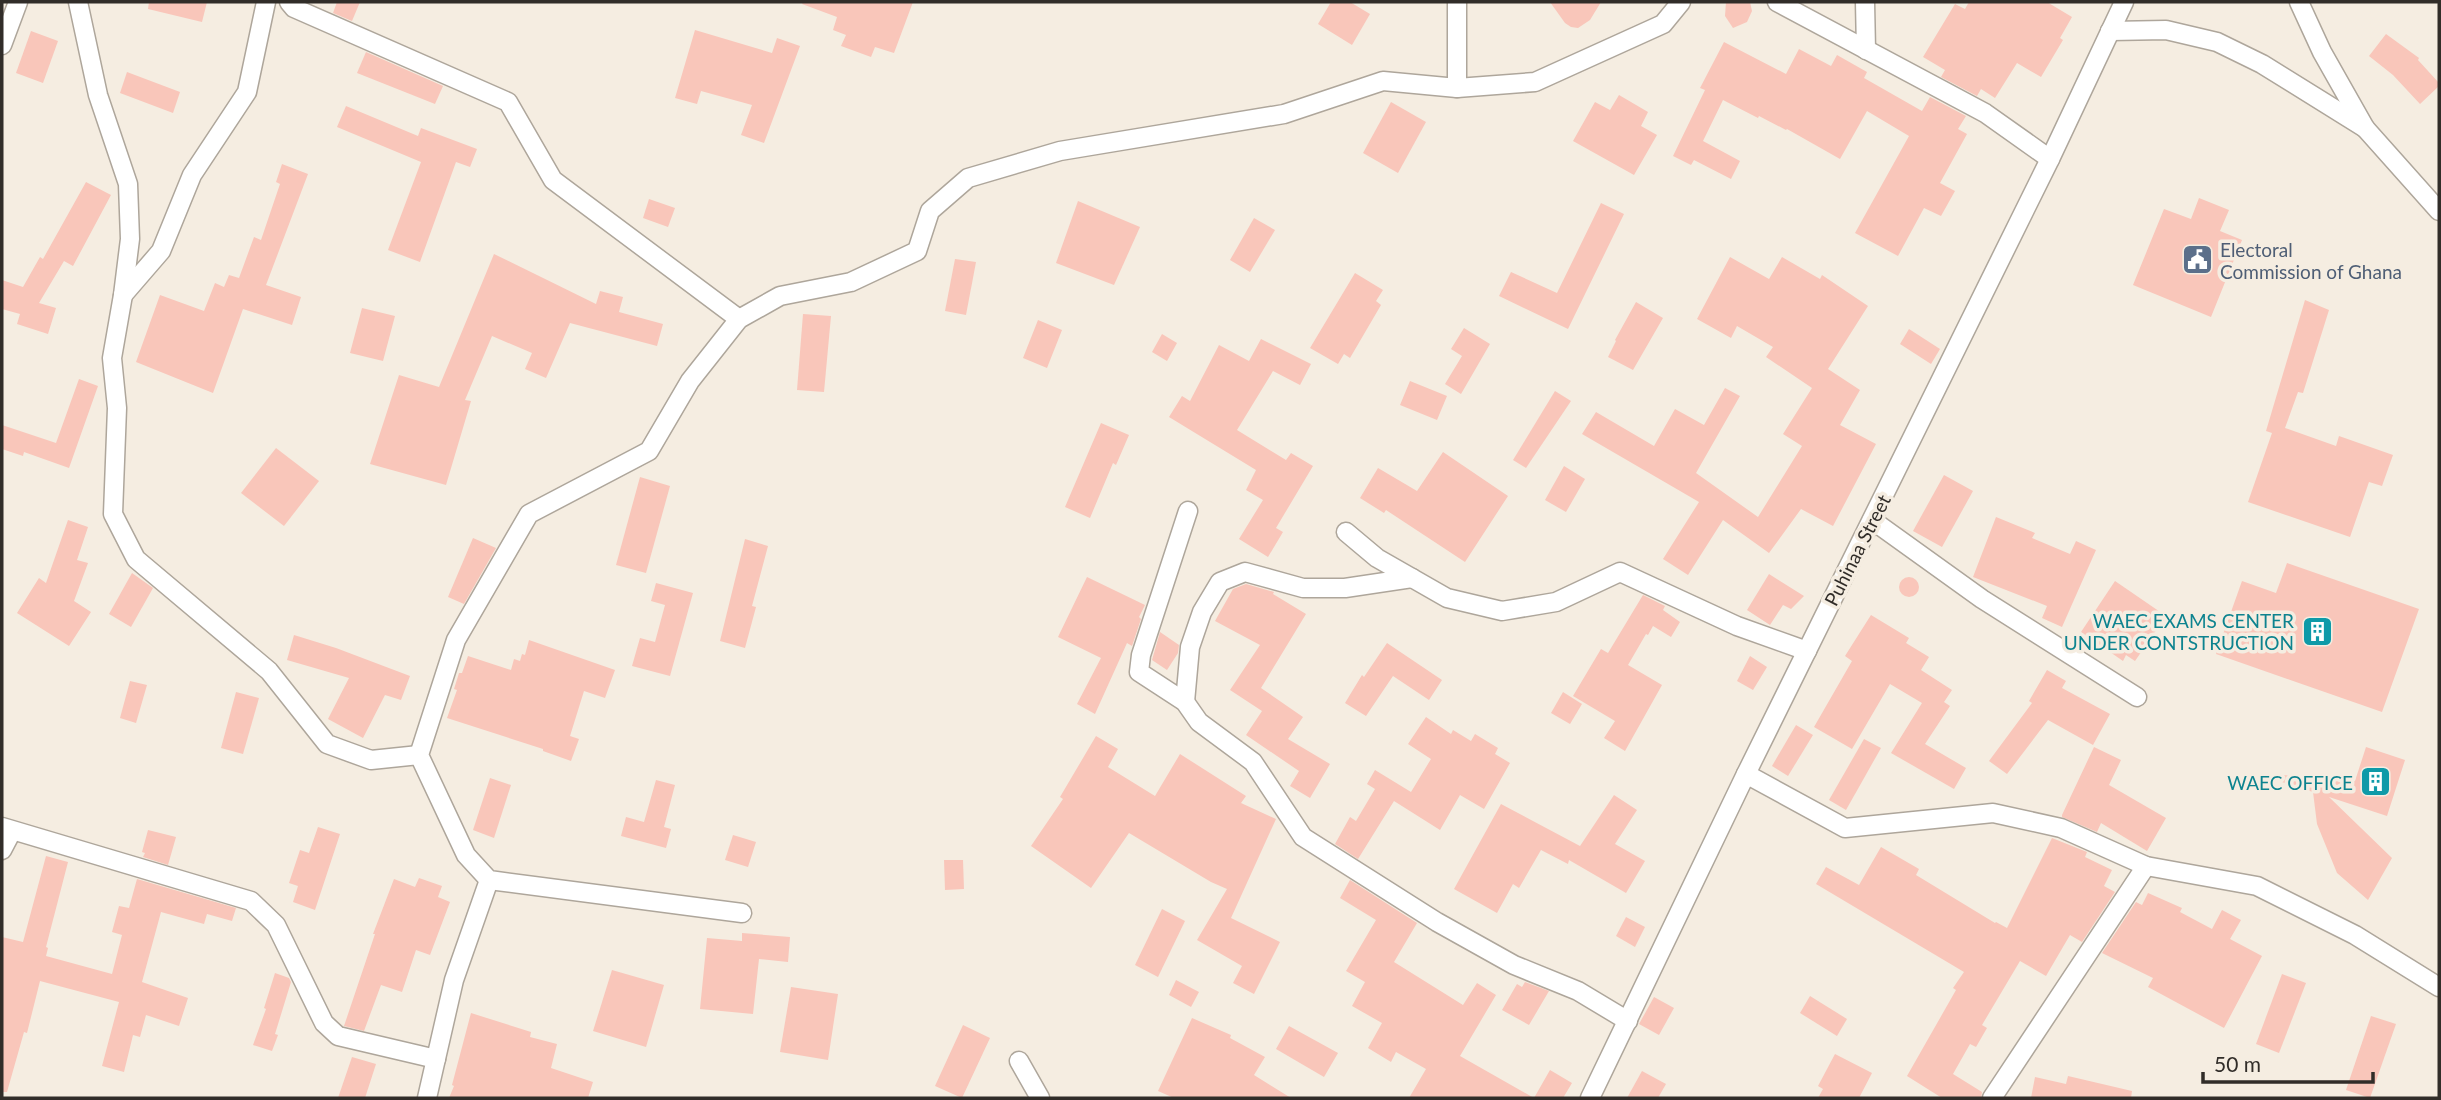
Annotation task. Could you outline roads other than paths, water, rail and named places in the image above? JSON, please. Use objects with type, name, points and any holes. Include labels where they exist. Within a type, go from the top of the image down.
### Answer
[{"type":"street","points":[[2,45],[18,2]]},
{"type":"street","points":[[78,2],[98,96],[128,184],[130,239],[112,358],[117,408],[113,514],[136,559],[268,671],[327,744],[370,760],[419,755]]},
{"type":"street","points":[[123,295],[161,251],[192,175],[247,92],[266,2]]},
{"type":"street","points":[[289,2],[294,8],[508,102],[553,180],[739,319]]},
{"type":"street","points":[[1457,2],[1457,88]]},
{"type":"street","points":[[742,913],[489,880],[466,855],[419,755],[456,640],[529,514],[649,451],[690,381],[739,319],[780,296],[852,282],[917,251],[930,211],[968,178],[1060,151],[1284,114],[1383,80],[1457,88],[1535,82],[1663,24],[1681,2]]},
{"type":"street","points":[[1777,2],[1985,113],[2050,159]]},
{"type":"street","points":[[1865,2],[1866,50]]},
{"type":"street","name":"Puhinaa Street","points":[[1590,1098],[1850,561],[2050,159],[2124,2]]},
{"type":"street","points":[[2299,2],[2322,52],[2365,128],[2439,211]]},
{"type":"street","points":[[2110,31],[2166,30],[2217,42],[2262,64],[2365,128]]},
{"type":"street","points":[[1188,511],[1141,655],[1139,672],[1185,702],[1199,722],[1253,762],[1303,837],[1437,922],[1514,965],[1578,991],[1628,1021]]},
{"type":"street","points":[[1872,520],[1982,599],[2137,697]]},
{"type":"street","points":[[1346,531],[1377,558],[1447,598],[1502,611],[1556,602],[1620,572],[1737,626],[1807,651]]},
{"type":"street","points":[[1185,702],[1190,647],[1202,612],[1220,582],[1245,572],[1303,588],[1345,588],[1412,578]]},
{"type":"street","points":[[1746,774],[1845,828],[1993,813],[2061,828],[2146,866],[2257,886],[2354,935],[2439,987]]},
{"type":"street","points":[[2,850],[7,829],[251,901],[276,925],[324,1023],[338,1036],[436,1059]]},
{"type":"street","points":[[1992,1098],[2146,866]]},
{"type":"street","points":[[427,1098],[454,980],[489,880]]},
{"type":"street","points":[[1019,1061],[1040,1098]]},
{"type":"place","name":"Electoral Commission of Ghana","points":[[2197,260]]},
{"type":"place","name":"WAEC EXAMS CENTER UNDER CONTSTRUCTION","points":[[2317,631]]},
{"type":"place","name":"WAEC OFFICE","points":[[2376,782]]}]
